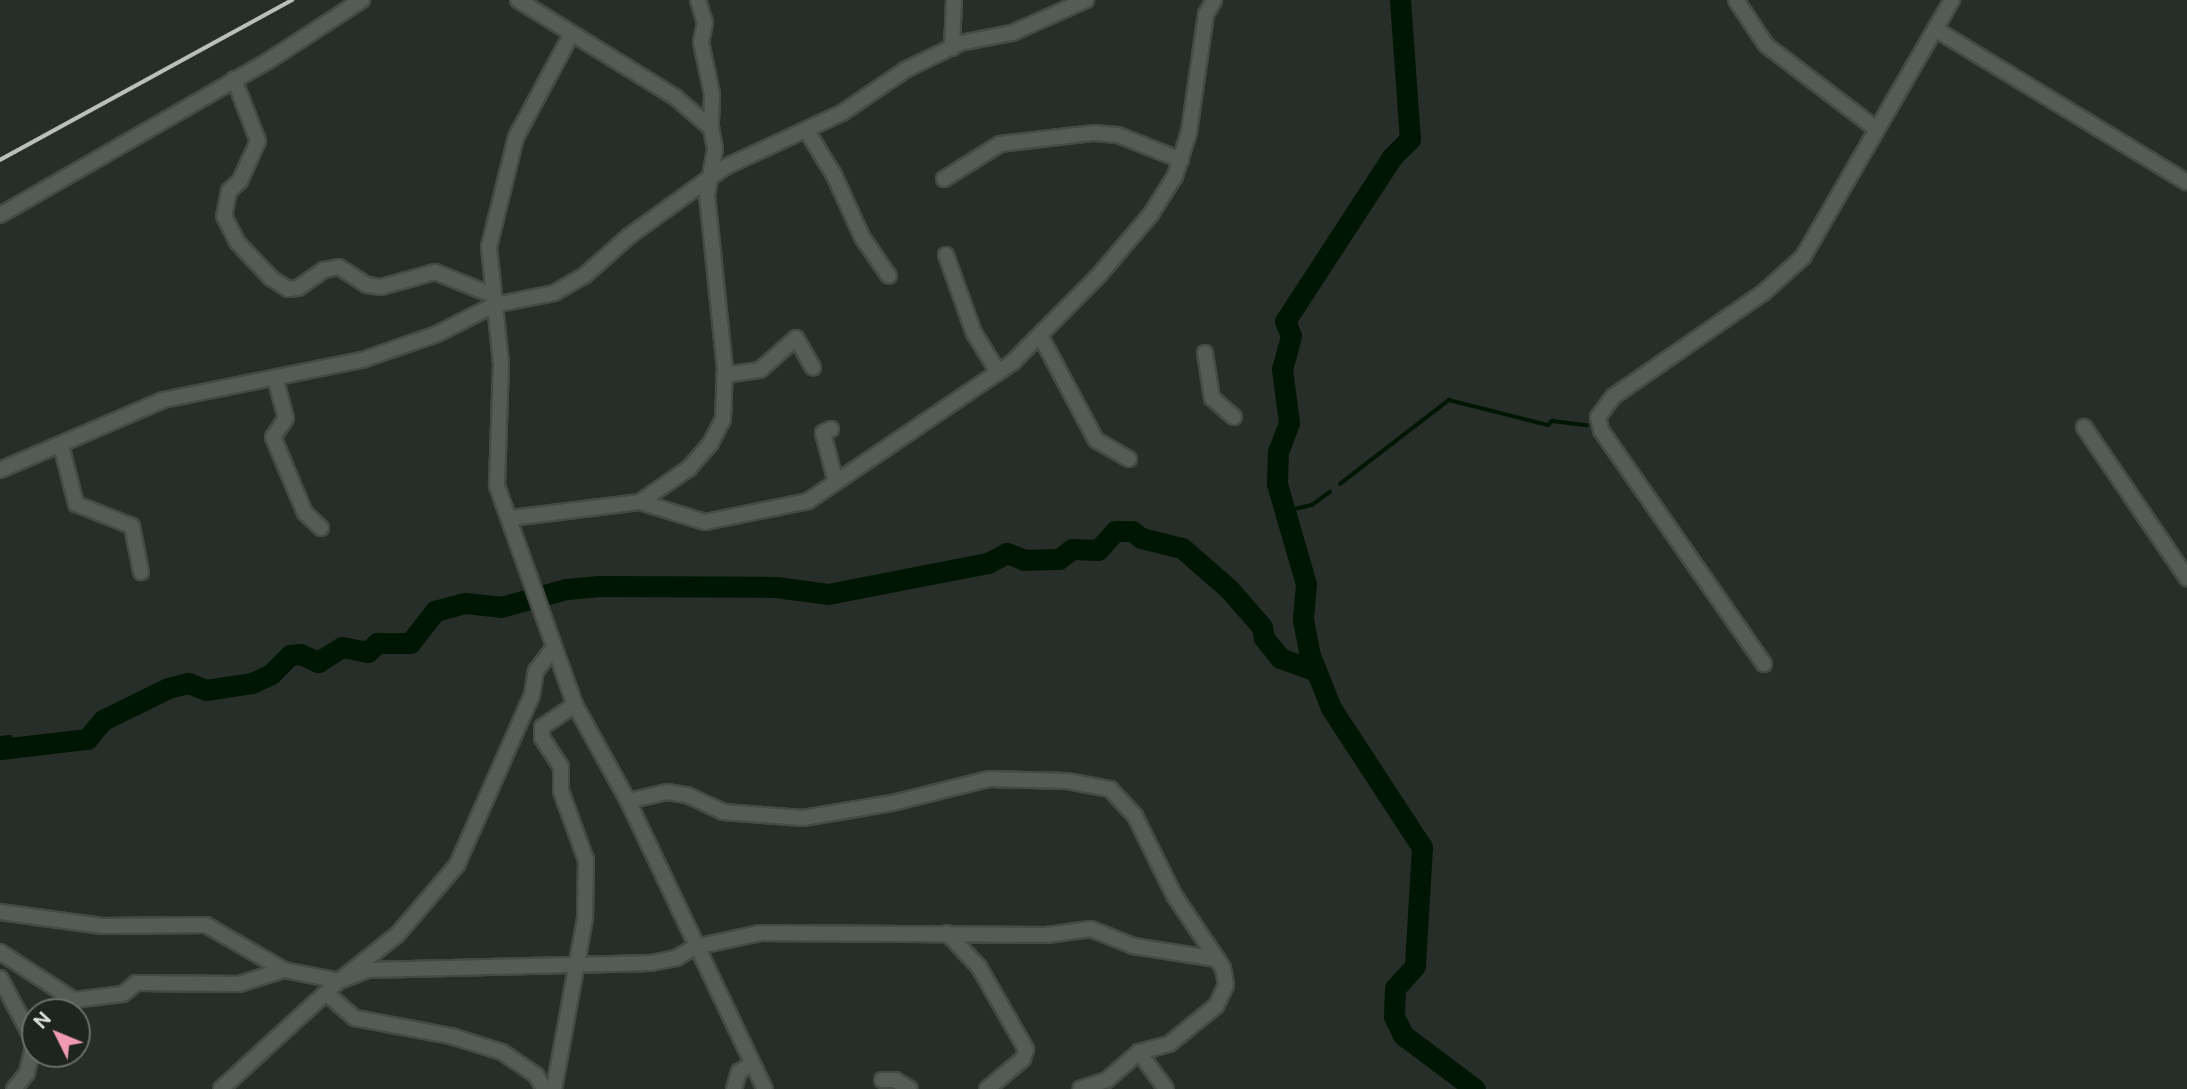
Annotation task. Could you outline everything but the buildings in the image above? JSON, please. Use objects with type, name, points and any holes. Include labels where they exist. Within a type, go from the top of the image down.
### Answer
[{"type":"street","points":[[0,215],[234,79],[362,0]]},
{"type":"street","points":[[517,0],[675,97],[711,128]]},
{"type":"street","points":[[640,502],[688,470],[716,436],[723,419],[724,375],[708,221],[709,179],[715,149],[711,128],[712,94],[701,42],[705,23],[698,0]]},
{"type":"street","points":[[953,48],[954,0]]},
{"type":"street","points":[[0,470],[163,400],[276,381],[387,353],[493,300],[554,293],[584,276],[629,236],[725,167],[842,113],[905,70],[953,48],[1012,33],[1086,0]]},
{"type":"street","points":[[511,518],[640,502],[705,522],[808,500],[835,479],[918,429],[998,372],[1041,337],[1151,214],[1181,160],[1206,14],[1214,0]]},
{"type":"street","points":[[1735,0],[1773,51],[1875,128]]},
{"type":"street","points":[[1764,664],[1601,430],[1598,417],[1614,396],[1790,270],[1803,257],[1875,128],[1952,0]]},
{"type":"street","points":[[1936,29],[2187,182]]},
{"type":"street","points":[[571,35],[511,152],[489,247],[501,364],[495,472],[552,649],[575,705],[628,801],[695,947],[765,1089]]},
{"type":"street","points":[[234,79],[258,141],[240,181],[229,191],[224,216],[237,242],[271,278],[288,289],[298,288],[324,270],[339,267],[367,285],[382,287],[435,272],[493,300]]},
{"type":"street","points":[[807,131],[834,175],[862,237],[889,276]]},
{"type":"street","points":[[944,179],[1000,144],[1094,133],[1118,135],[1181,160]]},
{"type":"street","points":[[946,255],[974,333],[998,372]]},
{"type":"street","points":[[1041,337],[1096,440],[1129,459]]},
{"type":"street","points":[[724,375],[760,370],[796,338],[813,368]]},
{"type":"street","points":[[1205,353],[1212,398],[1234,417]]},
{"type":"street","points":[[276,381],[286,418],[273,437],[305,513],[321,528]]},
{"type":"street","points":[[2084,427],[2187,578]]},
{"type":"street","points":[[831,429],[823,433],[835,479]]},
{"type":"street","points":[[61,445],[76,504],[132,526],[141,572]]},
{"type":"street","points":[[222,1089],[339,981],[397,934],[457,864],[532,695],[536,671],[552,649]]},
{"type":"street","points":[[326,993],[355,1018],[451,1036],[502,1052],[553,1088],[578,965],[586,860],[561,791],[561,767],[542,738],[542,727],[575,705]]},
{"type":"street","points":[[628,801],[667,792],[687,795],[723,813],[803,818],[892,803],[989,779],[1067,781],[1110,789],[1135,816],[1174,895],[1217,959],[1225,976],[1222,1000],[1169,1044],[1139,1052],[1096,1087],[1080,1089]]},
{"type":"street","points":[[0,912],[102,926],[206,925],[284,970],[339,981],[368,970],[651,962],[676,958],[695,947],[760,933],[1047,935],[1097,929],[1133,946],[1217,959]]},
{"type":"street","points":[[947,933],[979,967],[1026,1049],[1023,1059],[987,1089]]},
{"type":"street","points":[[0,952],[74,1000],[123,994],[136,983],[239,984],[284,970]]},
{"type":"street","points":[[0,978],[34,1042],[27,1073],[14,1089]]},
{"type":"street","points":[[1139,1052],[1166,1089]]},
{"type":"street","points":[[734,1089],[739,1072],[752,1063]]},
{"type":"street","points":[[882,1080],[895,1080],[910,1089]]},
{"type":"waterway","points":[[1400,0],[1410,139],[1392,157],[1285,321],[1291,336],[1282,369],[1289,423],[1278,451],[1277,484],[1306,584],[1303,620],[1310,655],[1331,708],[1422,847],[1415,966],[1395,988],[1394,1016],[1403,1035],[1475,1089]]},
{"type":"waterway","points":[[1340,484],[1449,400],[1548,425],[1552,421],[1587,425]]},
{"type":"waterway","points":[[1286,511],[1312,505],[1330,492]]},
{"type":"waterway","points":[[0,749],[87,739],[103,720],[168,688],[188,683],[206,690],[252,683],[271,674],[290,655],[300,654],[318,662],[342,647],[368,652],[377,643],[410,643],[435,611],[465,603],[501,607],[566,589],[600,586],[776,587],[828,594],[988,563],[1007,553],[1024,560],[1059,559],[1072,549],[1098,550],[1115,531],[1132,531],[1141,538],[1182,548],[1229,589],[1262,627],[1264,638],[1280,658],[1316,671]]},
{"type":"waterway","points":[[0,738],[10,737],[23,748]]},
{"type":"railway","points":[[0,160],[292,0]]}]
